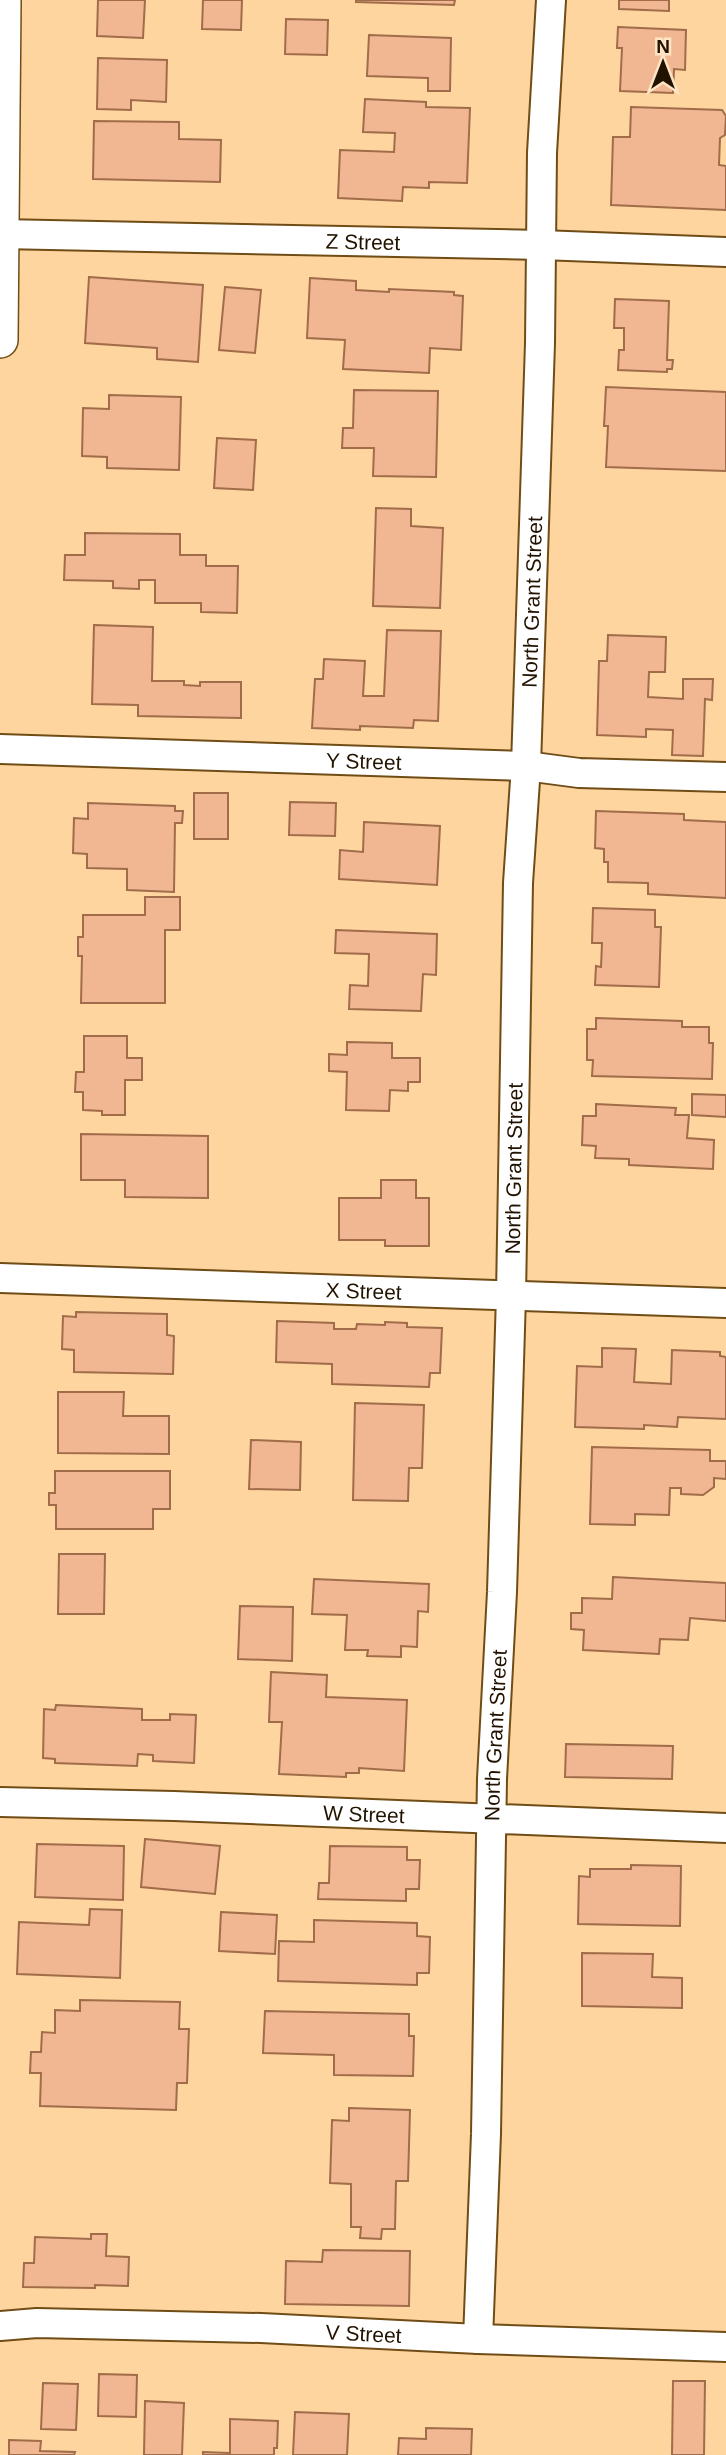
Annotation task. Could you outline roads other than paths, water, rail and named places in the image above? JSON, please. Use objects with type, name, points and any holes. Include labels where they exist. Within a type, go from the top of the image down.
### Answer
[{"type":"street","points":[[0,340],[3,0]]},
{"type":"street","name":"North Grant Street","points":[[478,2339],[486,2134],[492,1779],[502,1592],[511,1296],[518,883],[526,766],[542,153],[551,0]]},
{"type":"street","name":"Z Street","points":[[1,225],[726,252]]},
{"type":"street","name":"Y Street","points":[[0,749],[526,766],[579,773],[726,777]]},
{"type":"street","name":"X Street","points":[[0,1278],[726,1303]]},
{"type":"street","name":"W Street","points":[[0,1802],[174,1806],[726,1828]]},
{"type":"street","name":"V Street","points":[[0,2326],[37,2323],[261,2328],[478,2339],[726,2347]]}]
